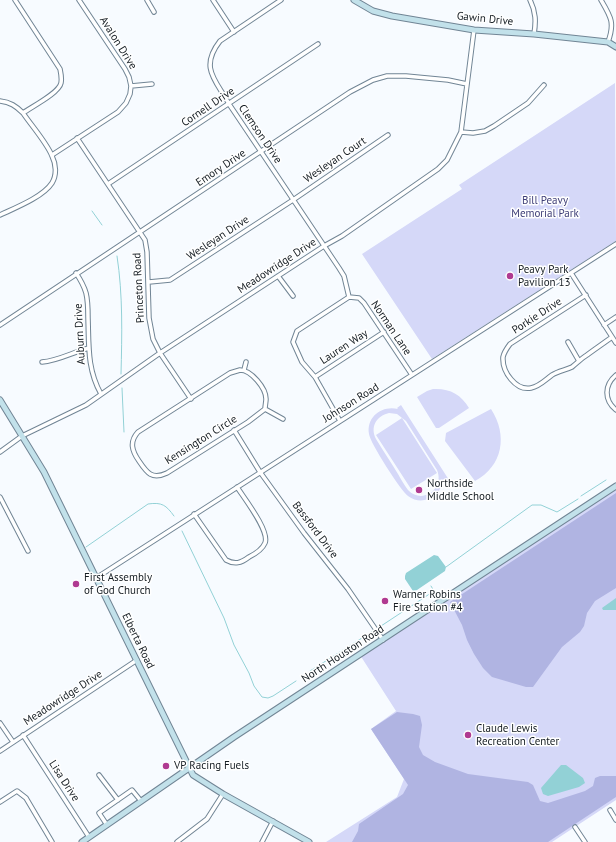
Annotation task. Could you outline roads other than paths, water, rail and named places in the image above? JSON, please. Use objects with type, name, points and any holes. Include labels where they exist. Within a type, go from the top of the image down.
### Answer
[{"type":"street","points":[[15,0],[60,70],[62,76],[58,90],[23,113]]},
{"type":"street","name":"Avalon Drive","points":[[52,155],[118,112],[126,103],[130,94],[131,86],[125,69],[79,0]]},
{"type":"street","points":[[146,0],[154,12]]},
{"type":"street","points":[[213,0],[234,32]]},
{"type":"street","name":"Clemson Drive","points":[[281,0],[220,41],[215,47],[210,67],[212,76],[229,104],[262,151],[344,276],[349,297]]},
{"type":"street","name":"Gawin Drive","points":[[354,0],[373,11],[392,16],[474,30],[534,34],[608,42],[616,47]]},
{"type":"street","points":[[530,0],[534,8],[536,21],[534,34]]},
{"type":"street","points":[[601,0],[610,15],[613,25],[608,42]]},
{"type":"street","name":"Meadowridge Drive","points":[[0,452],[22,436],[86,405],[160,353],[324,246],[342,236],[438,169],[447,160],[461,132],[474,30]]},
{"type":"street","name":"Cornell Drive","points":[[108,184],[318,44]]},
{"type":"street","name":"Emory Drive","points":[[0,325],[350,92],[373,80],[387,76],[406,76],[448,80],[467,84]]},
{"type":"street","points":[[131,86],[152,84]]},
{"type":"street","points":[[461,132],[473,133],[485,131],[528,103],[544,85]]},
{"type":"street","points":[[0,101],[18,107],[52,155],[55,164],[55,173],[52,183],[45,190],[32,199],[0,215]]},
{"type":"street","name":"Wesleyan Court","points":[[293,200],[388,135]]},
{"type":"street","name":"Princeton Road","points":[[78,138],[145,240],[149,282],[150,328],[160,353],[191,399]]},
{"type":"street","name":"Wesleyan Drive","points":[[149,282],[170,280],[293,200]]},
{"type":"street","name":"Johnson Road","points":[[96,578],[616,244]]},
{"type":"street","name":"Auburn Drive","points":[[76,273],[86,292],[88,303],[91,370],[95,383],[101,394]]},
{"type":"street","points":[[571,273],[616,343]]},
{"type":"street","points":[[278,276],[293,296]]},
{"type":"street","name":"Porkie Drive","points":[[586,295],[516,339],[506,350],[503,357],[504,367],[514,383],[522,387],[529,388],[542,384],[552,375],[573,366],[612,337]]},
{"type":"street","points":[[340,421],[315,377],[309,371],[296,350],[293,342],[298,331],[349,297]]},
{"type":"street","name":"Norman Lane","points":[[349,297],[359,298],[364,303],[412,375]]},
{"type":"street","points":[[604,325],[616,317]]},
{"type":"street","name":"Lauren Way","points":[[315,377],[384,332]]},
{"type":"street","points":[[568,342],[579,361]]},
{"type":"street","points":[[42,362],[51,362],[77,351],[89,348]]},
{"type":"street","points":[[246,362],[244,370],[254,377],[265,394],[265,409],[283,419]]},
{"type":"street","name":"Kensington Circle","points":[[244,370],[236,371],[230,374],[138,432],[132,443],[134,454],[144,470],[151,475],[161,476],[248,422],[265,409]]},
{"type":"street","points":[[616,375],[609,382],[607,396],[610,404],[616,410]]},
{"type":"street","name":"Elberta Road","points":[[0,400],[47,478],[193,774],[223,794],[309,842]]},
{"type":"street","name":"Bassford Drive","points":[[234,430],[260,472],[304,533],[348,589],[383,640]]},
{"type":"street","name":"North Houston Road","points":[[82,842],[234,737],[616,486]]},
{"type":"street","points":[[194,514],[226,560],[240,563],[259,551],[265,543],[266,533],[237,487]]},
{"type":"street","points":[[0,498],[28,551]]},
{"type":"street","name":"Meadowridge Drive","points":[[0,750],[137,660]]},
{"type":"street","points":[[0,723],[13,742]]},
{"type":"street","name":"Lisa Drive","points":[[23,735],[89,837]]},
{"type":"street","points":[[99,775],[118,800]]},
{"type":"street","points":[[107,825],[100,813],[132,790],[141,801]]},
{"type":"street","points":[[0,802],[17,792],[26,798],[52,842]]},
{"type":"street","points":[[177,842],[207,819],[223,794]]},
{"type":"street","points":[[610,810],[616,820]]},
{"type":"street","points":[[262,842],[272,821]]},
{"type":"street","points":[[575,827],[585,842]]},
{"type":"waterway","points":[[92,211],[102,225]]},
{"type":"waterway","points":[[117,256],[121,300],[121,374]]},
{"type":"waterway","points":[[122,388],[124,432]]},
{"type":"waterway","points":[[581,496],[606,480]]},
{"type":"waterway","points":[[446,567],[532,505],[541,505],[557,512],[578,499]]},
{"type":"waterway","points":[[86,547],[148,504],[157,503],[163,505],[169,509],[174,516]]},
{"type":"waterway","points":[[182,531],[224,618],[234,645],[249,673],[254,686],[262,697],[268,698],[273,696],[296,681]]},
{"type":"waterway","points":[[378,628],[434,591],[431,586]]},
{"type":"waterway","points":[[310,671],[373,631]]},
{"type":"place","name":"Peavy Park Pavilion 13","points":[[510,276]]},
{"type":"place","name":"Northside Middle School","points":[[419,490]]},
{"type":"place","name":"First Assembly of God Church","points":[[76,584]]},
{"type":"place","name":"Warner Robins Fire Station #4","points":[[385,601]]},
{"type":"place","name":"Claude Lewis Recreation Center","points":[[468,735]]},
{"type":"place","name":"VP Racing Fuels","points":[[166,766]]},
{"type":"park label","name":"Bill Peavy Memorial Park","points":[[545,207]]}]
